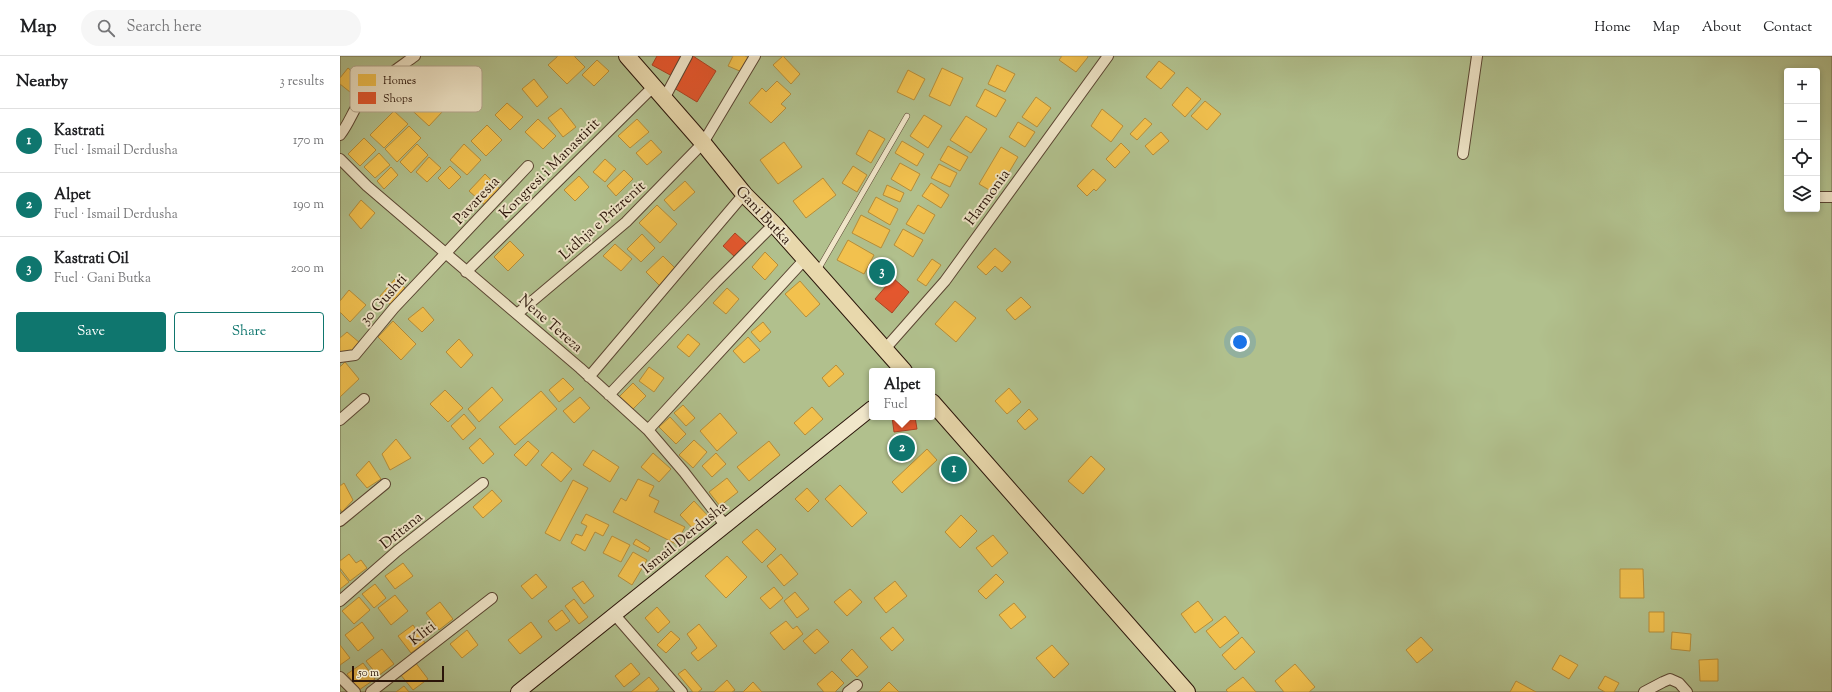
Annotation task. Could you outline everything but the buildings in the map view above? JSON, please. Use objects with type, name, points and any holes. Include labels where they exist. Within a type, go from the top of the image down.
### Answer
[{"type":"main road","name":"Gani Butka","points":[[627,56],[703,143],[744,194],[774,224],[901,368]]},
{"type":"main road","points":[[935,405],[1187,692]]},
{"type":"main road","name":"Ismail Derdusha","points":[[518,692],[869,410]]},
{"type":"street","points":[[402,66],[415,56]]},
{"type":"street","points":[[664,99],[687,56]]},
{"type":"street","name":"Lidhja e Prizrenit","points":[[517,314],[626,222],[703,143],[755,56]]},
{"type":"street","name":"Harmonia","points":[[884,350],[944,281],[1108,56]]},
{"type":"street","points":[[1463,154],[1477,56]]},
{"type":"street","name":"Kongresi i Manastirit","points":[[466,272],[653,87]]},
{"type":"street","points":[[340,135],[348,125],[354,112]]},
{"type":"street","name":"Nene Tereza","points":[[340,159],[367,186],[517,314],[648,430],[684,472],[725,525]]},
{"type":"street","name":"Pavaresia","points":[[445,254],[528,166]]},
{"type":"street","points":[[589,377],[744,194]]},
{"type":"street","points":[[1820,197],[1832,197]]},
{"type":"street","points":[[609,395],[715,283],[774,224]]},
{"type":"street","name":"30 Gushti","points":[[340,357],[355,355],[394,308],[445,254]]},
{"type":"street","points":[[648,430],[805,260]]},
{"type":"street","points":[[340,420],[364,399]]},
{"type":"street","name":"Dritana","points":[[340,601],[397,551],[483,483]]},
{"type":"street","points":[[340,521],[385,484]]},
{"type":"street","name":"Kliti","points":[[371,692],[492,598]]},
{"type":"street","points":[[614,614],[682,692]]},
{"type":"street","points":[[340,677],[355,692]]},
{"type":"street","points":[[1644,692],[1670,679],[1679,683],[1687,692]]},
{"type":"street","points":[[848,692],[857,685]]},
{"type":"lane","points":[[817,273],[907,116]]},
{"type":"green space","points":[[340,56],[1832,56],[1832,692],[340,692]]},
{"type":"place","name":"Kastrati Oil","points":[[882,272]]},
{"type":"place","name":"Alpet","points":[[902,448]]},
{"type":"place","name":"Kastrati","points":[[954,469]]}]
